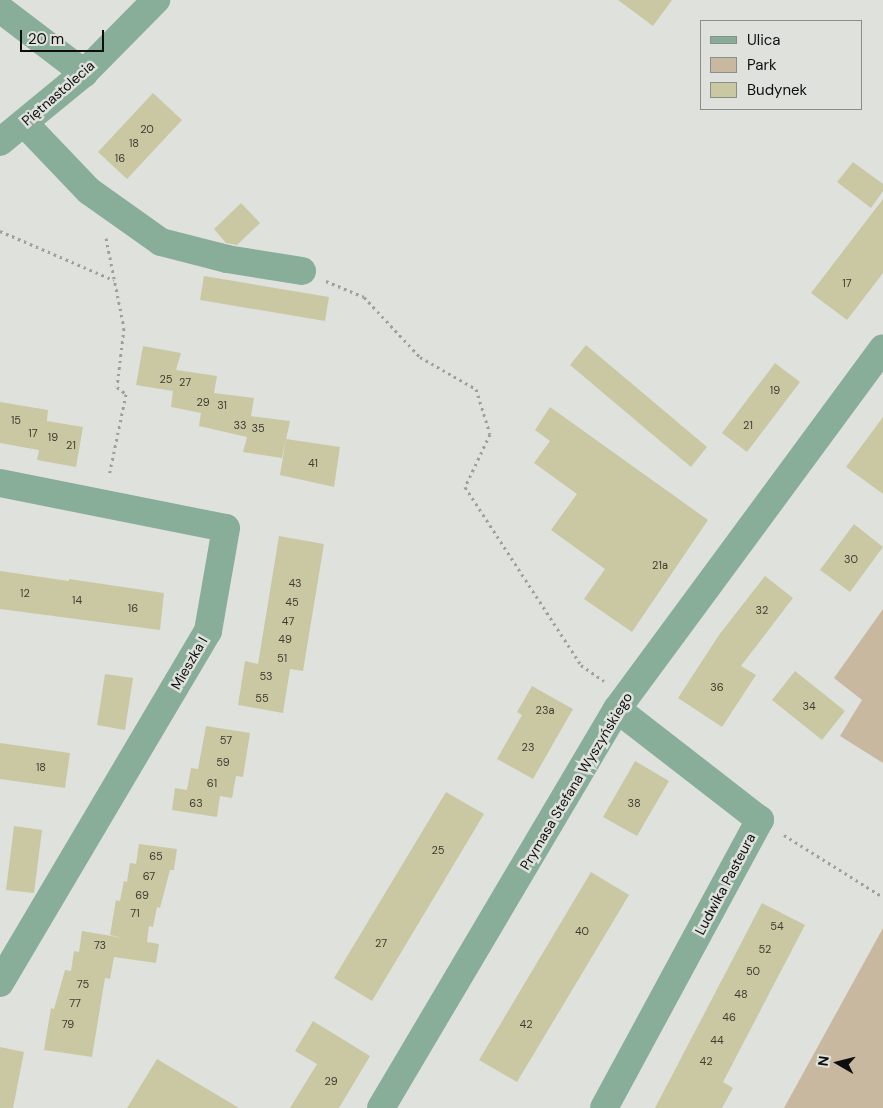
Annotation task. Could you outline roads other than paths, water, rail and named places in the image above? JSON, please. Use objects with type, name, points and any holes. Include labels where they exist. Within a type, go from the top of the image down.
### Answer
[{"type":"street","name":"Piętnastolecia","points":[[0,142],[84,73],[156,0]]},
{"type":"street","points":[[0,9],[84,73]]},
{"type":"street","points":[[24,123],[89,191],[161,242],[227,259],[302,271]]},
{"type":"street","name":"Prymasa Stefana Wyszyńskiego","points":[[380,1108],[621,703],[883,348]]},
{"type":"street","name":"Mieszka I","points":[[0,483],[226,528],[208,631],[0,983]]},
{"type":"street","name":"Ludwika Pasteura","points":[[604,1108],[760,820],[621,703]]}]
